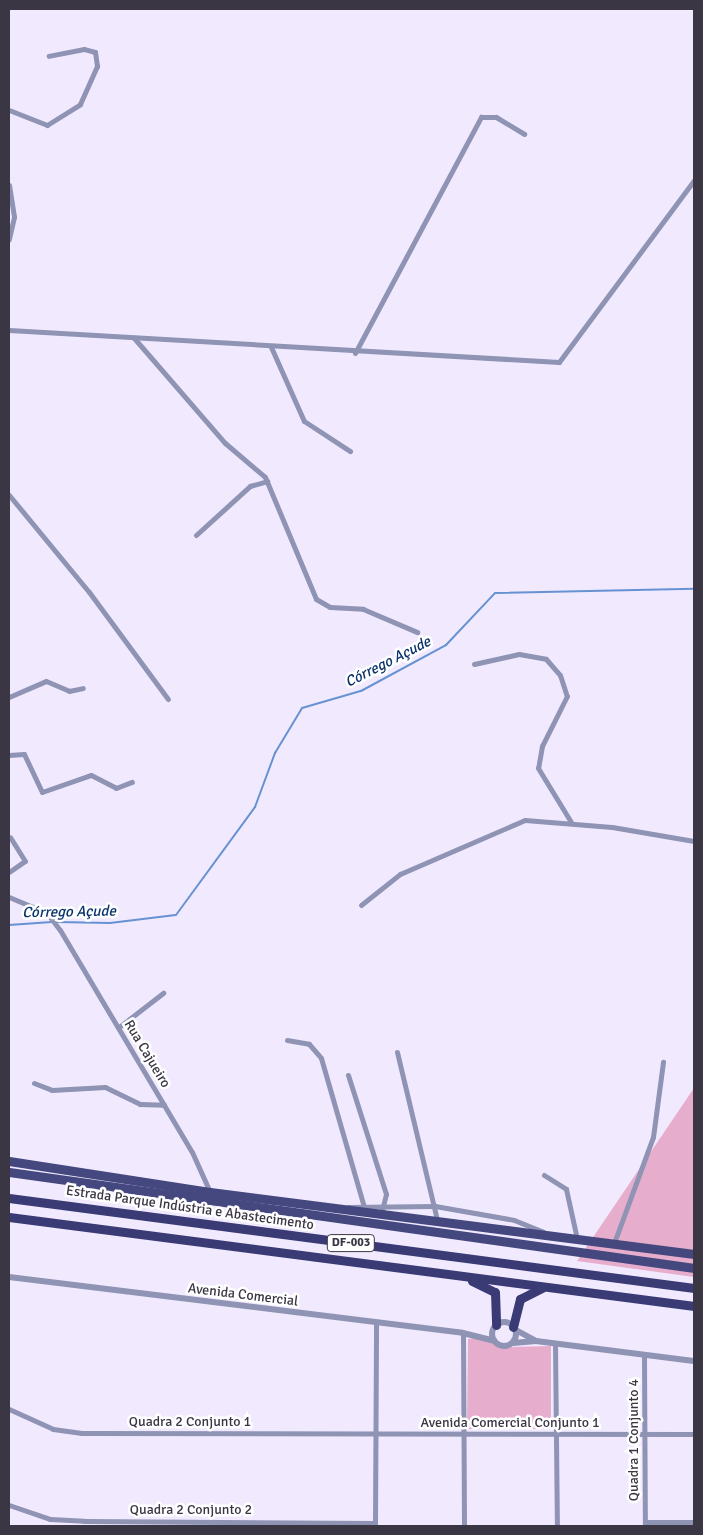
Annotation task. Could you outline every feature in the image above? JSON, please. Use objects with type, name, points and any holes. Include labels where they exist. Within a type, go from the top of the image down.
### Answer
[{"type":"highway","name":"Estrada Parque Indústria e Abastecimento","points":[[9,1198],[694,1288]]},
{"type":"highway","name":"DF-003","points":[[9,1217],[694,1306]]},
{"type":"highway","points":[[458,1275],[495,1292],[494,1327]]},
{"type":"highway","points":[[515,1329],[520,1299],[531,1290],[549,1287]]},
{"type":"main road","points":[[9,1161],[210,1192],[339,1208],[364,1208],[381,1214],[694,1254]]},
{"type":"main road","points":[[9,1172],[694,1268]]},
{"type":"street","points":[[9,110],[47,125],[80,104],[97,66],[96,52],[84,49],[49,56]]},
{"type":"street","points":[[355,353],[481,117],[496,117],[524,134]]},
{"type":"street","points":[[9,330],[355,353],[559,362],[694,180]]},
{"type":"street","points":[[9,185],[14,217],[9,239]]},
{"type":"street","points":[[134,338],[225,443],[267,481],[316,599],[330,607],[364,609],[417,632]]},
{"type":"street","points":[[271,347],[304,421],[350,451]]},
{"type":"street","points":[[196,535],[250,486],[267,481]]},
{"type":"street","points":[[9,495],[90,592],[168,699]]},
{"type":"street","points":[[474,664],[527,655],[546,659],[560,675],[567,696],[542,746],[538,768],[571,822]]},
{"type":"street","points":[[9,697],[46,681],[69,691],[83,688]]},
{"type":"street","points":[[9,755],[24,754],[42,792],[91,775],[116,788],[132,782]]},
{"type":"street","points":[[361,905],[400,874],[514,823],[535,819],[571,822],[694,841]]},
{"type":"street","points":[[9,872],[25,861],[10,837]]},
{"type":"street","name":"Rua Cajueiro","points":[[9,897],[47,913],[60,930],[164,1104],[210,1192]]},
{"type":"street","points":[[119,1027],[163,993]]},
{"type":"street","points":[[287,1040],[309,1044],[321,1058],[364,1208],[386,1204],[434,1206],[514,1220],[550,1235]]},
{"type":"street","points":[[397,1052],[437,1220]]},
{"type":"street","points":[[614,1243],[653,1137],[663,1062]]},
{"type":"street","points":[[348,1075],[386,1204],[381,1214]]},
{"type":"street","points":[[34,1083],[52,1090],[105,1087],[140,1104],[164,1104]]},
{"type":"street","points":[[544,1174],[566,1189],[577,1239]]},
{"type":"street","name":"Avenida Comercial","points":[[9,1277],[376,1325],[474,1334],[494,1341],[513,1343]]},
{"type":"street","points":[[375,1524],[376,1325]]},
{"type":"street","points":[[494,1341],[494,1327],[515,1329],[536,1341]]},
{"type":"street","name":"Avenida Comercial","points":[[474,1334],[494,1327]]},
{"type":"street","points":[[515,1329],[513,1343],[536,1341],[694,1361]]},
{"type":"street","points":[[463,1333],[464,1526]]},
{"type":"street","points":[[555,1343],[558,1434],[557,1526]]},
{"type":"street","name":"Quadra 1 Conjunto 4","points":[[644,1354],[645,1524]]},
{"type":"street","name":"Quadra 2 Conjunto 1","points":[[9,1409],[67,1432],[375,1434]]},
{"type":"street","name":"Avenida Comercial Conjunto 1","points":[[375,1434],[694,1434]]},
{"type":"street","name":"Quadra 2 Conjunto 2","points":[[9,1505],[50,1519],[84,1521],[375,1524]]},
{"type":"street","points":[[645,1524],[694,1522]]},
{"type":"shaded area","points":[[694,1088],[694,1277],[577,1261]]},
{"type":"shaded area","points":[[475,1338],[507,1347],[551,1346],[551,1429],[467,1429],[468,1339]]},
{"type":"waterway","name":"Córrego Açude","points":[[57,922],[110,923],[176,915],[255,807],[275,753],[302,708],[361,691],[446,645],[495,593],[694,589]]},
{"type":"waterway","name":"Córrego Açude","points":[[9,925],[52,922]]}]
